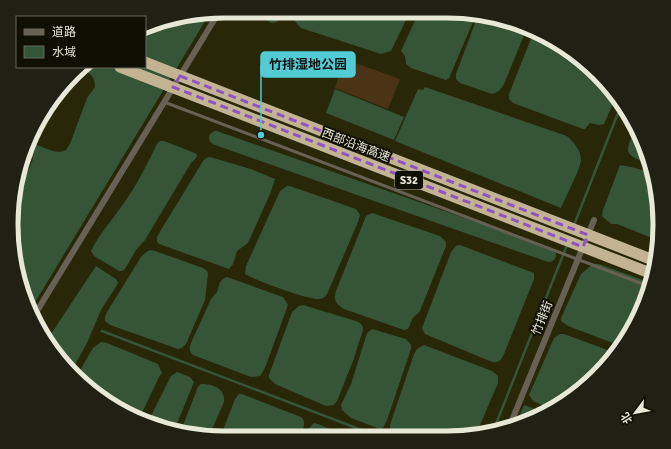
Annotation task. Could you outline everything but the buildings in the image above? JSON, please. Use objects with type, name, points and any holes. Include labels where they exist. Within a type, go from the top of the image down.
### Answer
[{"type":"highway","name":"西部沿海高速","points":[[146,62],[650,259]]},
{"type":"highway","name":"西部沿海高速","points":[[123,68],[647,272]]},
{"type":"street","points":[[37,311],[215,18]]},
{"type":"street","name":"竹排街","points":[[512,420],[594,220]]},
{"type":"lane","points":[[164,102],[644,285]]},
{"type":"highlighted area","points":[[180,76],[588,235],[583,247],[173,87]]},
{"type":"shaded area","points":[[344,59],[400,79],[388,109],[335,88]]},
{"type":"water","points":[[262,18],[280,18],[277,22],[272,23]]},
{"type":"water","points":[[294,18],[407,18],[391,51],[381,54],[301,28]]},
{"type":"water","points":[[416,18],[460,18],[474,20],[449,78],[446,80],[411,68],[406,64],[405,57],[401,51]]},
{"type":"water","points":[[207,19],[34,304],[25,278],[18,238],[18,211],[22,184],[33,159],[31,154],[35,144],[58,152],[66,150],[70,144],[87,98],[95,87],[92,76],[85,72],[89,68],[146,68],[146,34],[171,25]]},
{"type":"water","points":[[476,20],[500,25],[525,34],[504,84],[500,90],[492,94],[460,83],[456,79],[456,74]]},
{"type":"water","points":[[532,36],[561,53],[583,69],[602,88],[613,103],[604,124],[599,125],[590,123],[585,129],[583,129],[513,103],[509,99],[509,94]]},
{"type":"water","points":[[425,87],[567,136],[575,144],[581,156],[581,160],[576,176],[561,208],[395,141],[418,89],[423,90]]},
{"type":"water","points":[[335,89],[404,117],[394,140],[326,113]]},
{"type":"water","points":[[633,135],[643,162],[630,155],[628,152],[629,143]]},
{"type":"water","points":[[160,141],[164,141],[197,155],[145,240],[136,250],[125,269],[119,271],[94,256],[91,251],[133,189]]},
{"type":"water","points":[[210,157],[251,169],[275,179],[270,194],[248,243],[237,251],[233,264],[229,269],[157,242],[157,237],[203,161]]},
{"type":"water","points":[[620,165],[646,171],[653,211],[653,238],[617,224],[611,224],[602,216]]},
{"type":"water","points":[[287,186],[356,209],[360,215],[328,293],[321,299],[294,293],[259,281],[245,274],[246,266],[280,191]]},
{"type":"water","points":[[372,213],[440,236],[446,242],[446,246],[420,311],[412,319],[409,328],[404,330],[344,309],[335,299],[336,291],[366,216]]},
{"type":"water","points":[[460,245],[534,273],[534,279],[504,354],[498,361],[492,362],[425,334],[422,328],[451,252],[456,246]]},
{"type":"water","points":[[150,250],[203,268],[208,274],[205,300],[186,344],[182,348],[178,349],[110,325],[105,321],[107,312],[141,257]]},
{"type":"water","points":[[593,264],[599,264],[645,281],[632,316],[615,344],[568,326],[561,321],[581,274]]},
{"type":"water","points":[[96,266],[116,279],[118,282],[117,285],[101,310],[87,343],[74,367],[50,335]]},
{"type":"water","points":[[227,277],[283,297],[288,305],[265,368],[260,376],[251,377],[193,355],[190,351],[191,343],[211,299],[217,292],[220,282]]},
{"type":"water","points":[[303,305],[356,321],[363,327],[353,361],[334,405],[326,406],[275,384],[269,378],[292,312],[299,306]]},
{"type":"water","points":[[372,329],[406,339],[411,345],[411,349],[387,420],[383,428],[380,429],[351,418],[342,410],[341,405],[351,384],[367,333]]},
{"type":"water","points":[[560,334],[564,334],[609,351],[593,371],[583,380],[545,406],[533,401],[529,395],[554,338]]},
{"type":"water","points":[[101,342],[107,343],[158,364],[162,373],[142,414],[110,396],[79,372],[93,348]]},
{"type":"water","points":[[424,345],[492,371],[498,376],[498,383],[479,428],[460,431],[390,431],[390,425],[417,349]]},
{"type":"water","points":[[177,372],[190,377],[194,382],[176,425],[150,417],[171,376]]},
{"type":"water","points":[[201,384],[210,385],[214,386],[223,393],[224,402],[211,431],[182,427],[198,387]]},
{"type":"water","points":[[239,394],[242,394],[301,417],[304,421],[302,431],[223,431],[235,399]]},
{"type":"water","points":[[524,405],[538,410],[526,415],[519,418]]},
{"type":"water","points":[[314,423],[335,431],[308,431]]},
{"type":"waterway","points":[[574,225],[619,111]]},
{"type":"waterway","points":[[216,138],[549,255]]},
{"type":"waterway","points":[[496,425],[567,245]]},
{"type":"waterway","points":[[102,331],[364,431]]},
{"type":"place","name":"竹排湿地公园","points":[[261,135]]}]
